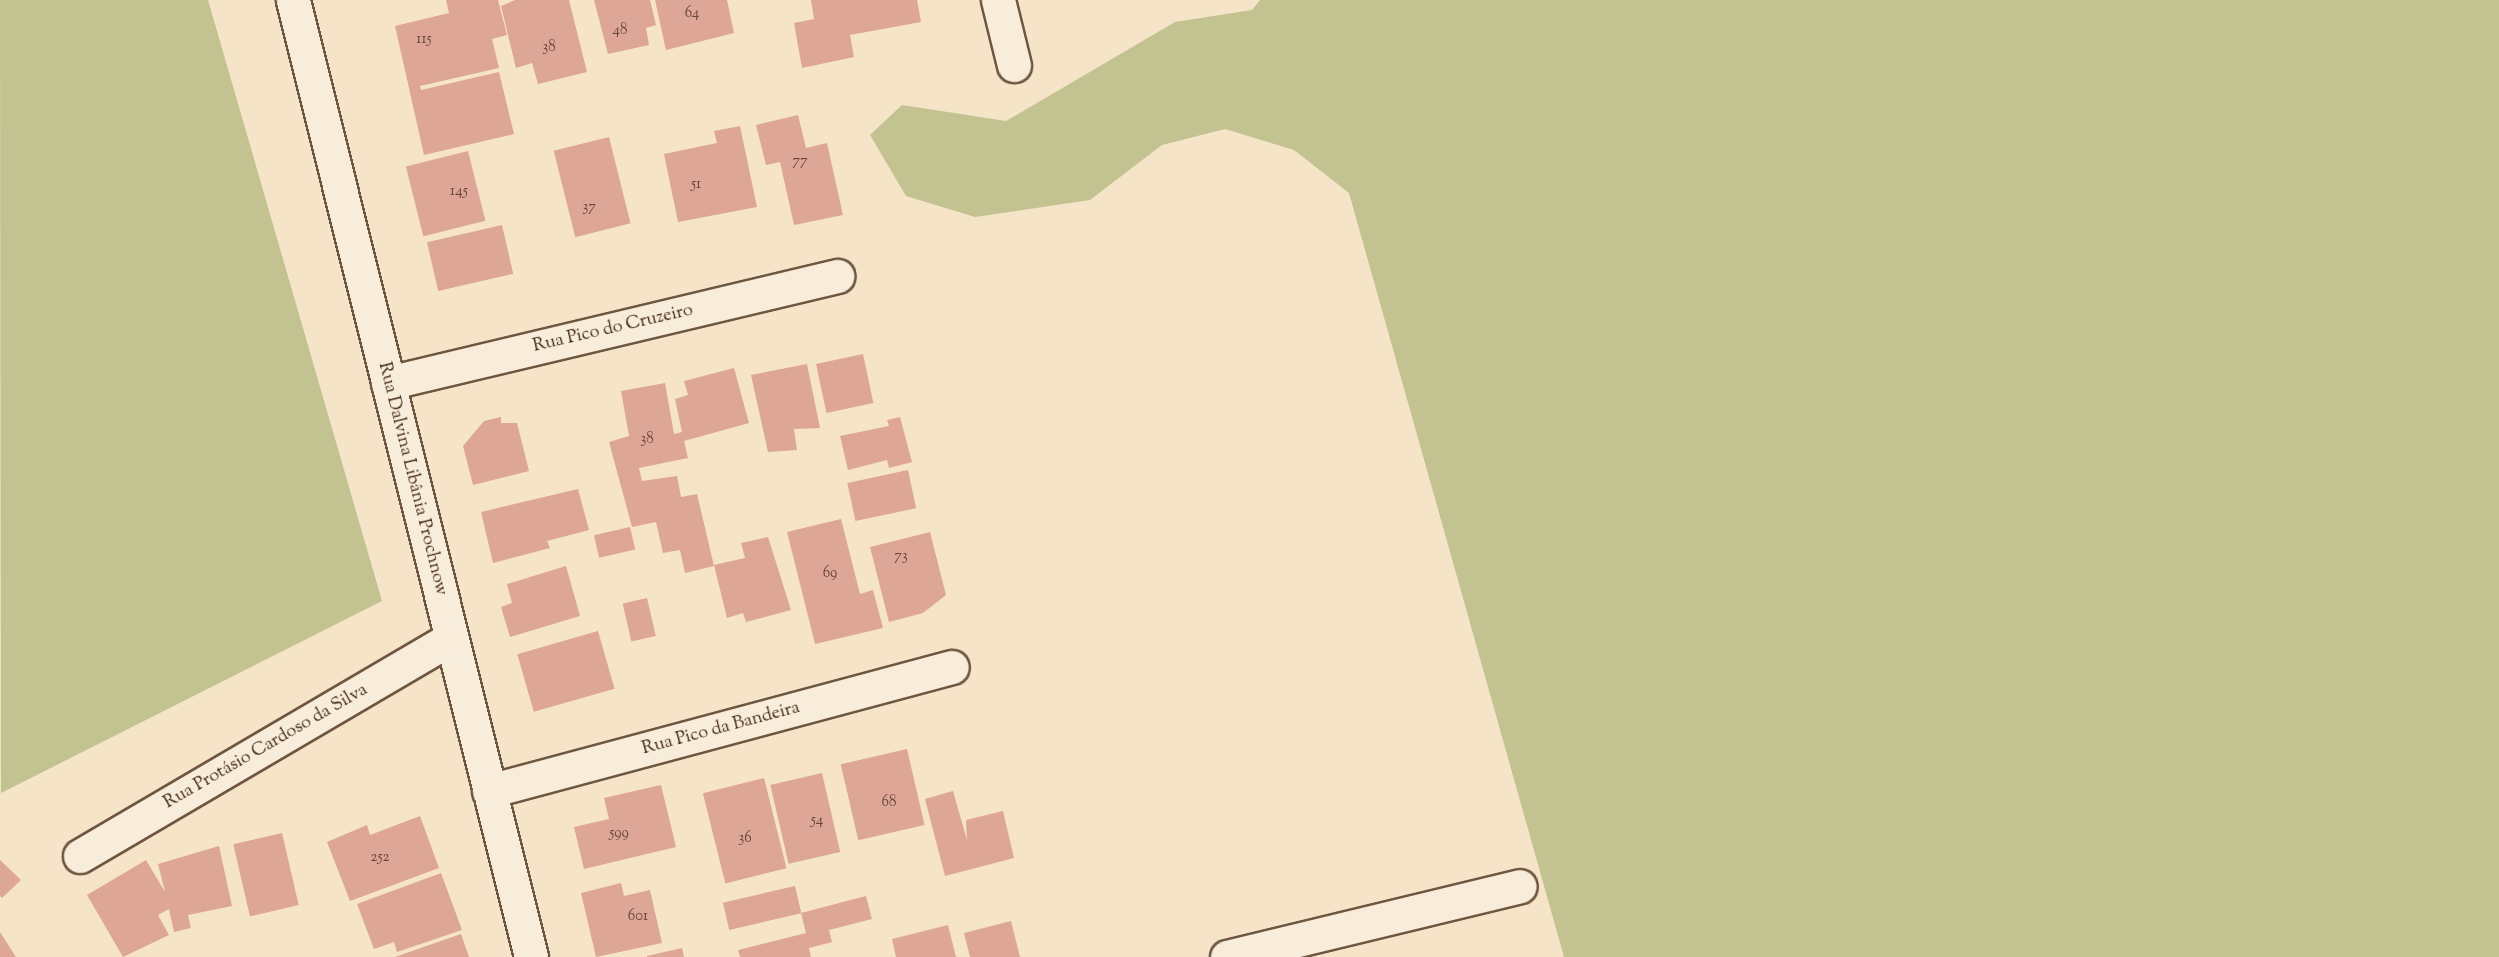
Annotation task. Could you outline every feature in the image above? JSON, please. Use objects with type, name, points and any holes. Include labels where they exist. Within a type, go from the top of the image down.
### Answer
[{"type":"street","name":"Rua Dalvina Libânia Prochnow","points":[[293,0],[531,957]]},
{"type":"street","points":[[998,0],[1014,65]]},
{"type":"street","name":"Rua Pico do Cruzeiro","points":[[388,383],[837,276]]},
{"type":"street","name":"Rua Protásio Cardoso da Silva","points":[[80,856],[451,638]]},
{"type":"street","name":"Rua Pico da Bandeira","points":[[489,791],[952,667]]},
{"type":"street","points":[[1227,957],[1520,886]]},
{"type":"shaded area","points":[[0,0],[208,0],[382,601],[1,793]]},
{"type":"shaded area","points":[[1260,0],[2499,0],[2499,957],[1564,957],[1349,193],[1294,150],[1225,129],[1162,145],[1090,200],[975,217],[906,196],[870,135],[902,105],[1006,121],[1175,22],[1252,10]]},
{"type":"building","points":[[446,0],[498,0],[507,35],[492,39],[499,68],[420,86],[421,90],[499,72],[514,134],[424,155],[395,26],[449,13]]},
{"type":"building","points":[[515,0],[569,0],[587,72],[538,84],[532,63],[516,68],[501,6]]},
{"type":"building","points":[[594,0],[650,0],[656,25],[646,28],[649,45],[608,54]]},
{"type":"building","points":[[655,0],[727,0],[734,33],[666,50]]},
{"type":"building","points":[[811,0],[917,0],[921,22],[850,35],[854,57],[802,68],[794,23],[814,19]]},
{"type":"building","points":[[798,115],[806,148],[827,143],[843,215],[794,225],[780,162],[766,165],[756,125]]},
{"type":"building","points":[[740,126],[757,207],[678,222],[664,154],[717,143],[714,131]]},
{"type":"building","points":[[609,137],[631,223],[575,237],[554,151]]},
{"type":"building","points":[[468,151],[485,221],[423,236],[406,166]]},
{"type":"building","points":[[502,225],[513,274],[438,291],[427,242]]},
{"type":"building","points":[[863,354],[873,403],[826,413],[816,364]]},
{"type":"building","points":[[807,364],[820,428],[794,429],[797,450],[768,452],[751,375]]},
{"type":"building","points":[[734,368],[749,423],[684,441],[688,458],[639,468],[642,481],[677,476],[681,497],[697,494],[714,566],[685,573],[680,550],[663,553],[656,522],[632,527],[609,442],[629,436],[621,391],[665,383],[674,434],[682,432],[675,399],[688,395],[684,381]]},
{"type":"building","points":[[501,417],[501,423],[517,423],[529,471],[473,485],[463,446],[484,421]]},
{"type":"building","points":[[900,417],[912,462],[889,468],[887,460],[848,470],[840,436],[889,426],[887,420]]},
{"type":"building","points":[[908,470],[916,508],[855,521],[847,483]]},
{"type":"building","points":[[578,489],[589,530],[547,541],[550,548],[493,563],[481,512]]},
{"type":"building","points":[[841,519],[860,594],[873,590],[883,628],[815,644],[787,532]]},
{"type":"building","points":[[630,527],[635,549],[599,558],[594,535]]},
{"type":"building","points":[[930,532],[946,595],[923,613],[889,622],[870,547]]},
{"type":"building","points":[[768,537],[791,610],[746,622],[743,613],[727,618],[714,565],[745,558],[741,543]]},
{"type":"building","points":[[566,566],[580,616],[510,637],[501,607],[512,603],[507,584]]},
{"type":"building","points":[[647,598],[656,636],[631,642],[623,604]]},
{"type":"building","points":[[598,631],[615,689],[534,712],[517,654]]},
{"type":"building","points":[[907,749],[925,825],[858,840],[841,764]]},
{"type":"building","points":[[822,773],[840,852],[789,864],[770,785]]},
{"type":"building","points":[[764,778],[786,868],[725,883],[703,793]]},
{"type":"building","points":[[661,785],[676,847],[584,869],[574,827],[609,819],[604,798]]},
{"type":"building","points":[[953,791],[967,840],[966,820],[1003,811],[1014,858],[945,876],[925,799]]},
{"type":"building","points":[[420,816],[439,868],[350,901],[327,842],[367,825],[370,835]]},
{"type":"building","points":[[282,833],[299,905],[250,916],[233,844]]},
{"type":"building","points":[[219,846],[232,906],[188,915],[191,928],[174,932],[169,909],[158,915],[169,935],[123,957],[87,895],[146,860],[165,892],[158,864]]},
{"type":"building","points":[[0,860],[21,880],[2,898],[0,896]]},
{"type":"building","points":[[441,873],[462,930],[397,952],[394,942],[374,949],[357,904]]},
{"type":"building","points":[[621,883],[624,896],[650,890],[662,943],[596,957],[581,893]]},
{"type":"building","points":[[795,886],[801,913],[729,930],[723,903]]},
{"type":"building","points":[[866,896],[872,919],[829,930],[832,942],[809,948],[811,957],[740,957],[738,950],[806,933],[801,913]]},
{"type":"building","points":[[1011,921],[1020,957],[970,957],[964,933]]},
{"type":"building","points":[[948,925],[956,957],[896,957],[892,939]]},
{"type":"building","points":[[0,932],[16,957],[0,957]]},
{"type":"building","points":[[461,934],[469,957],[395,957]]},
{"type":"building","points":[[682,948],[684,957],[647,957],[647,956]]}]
